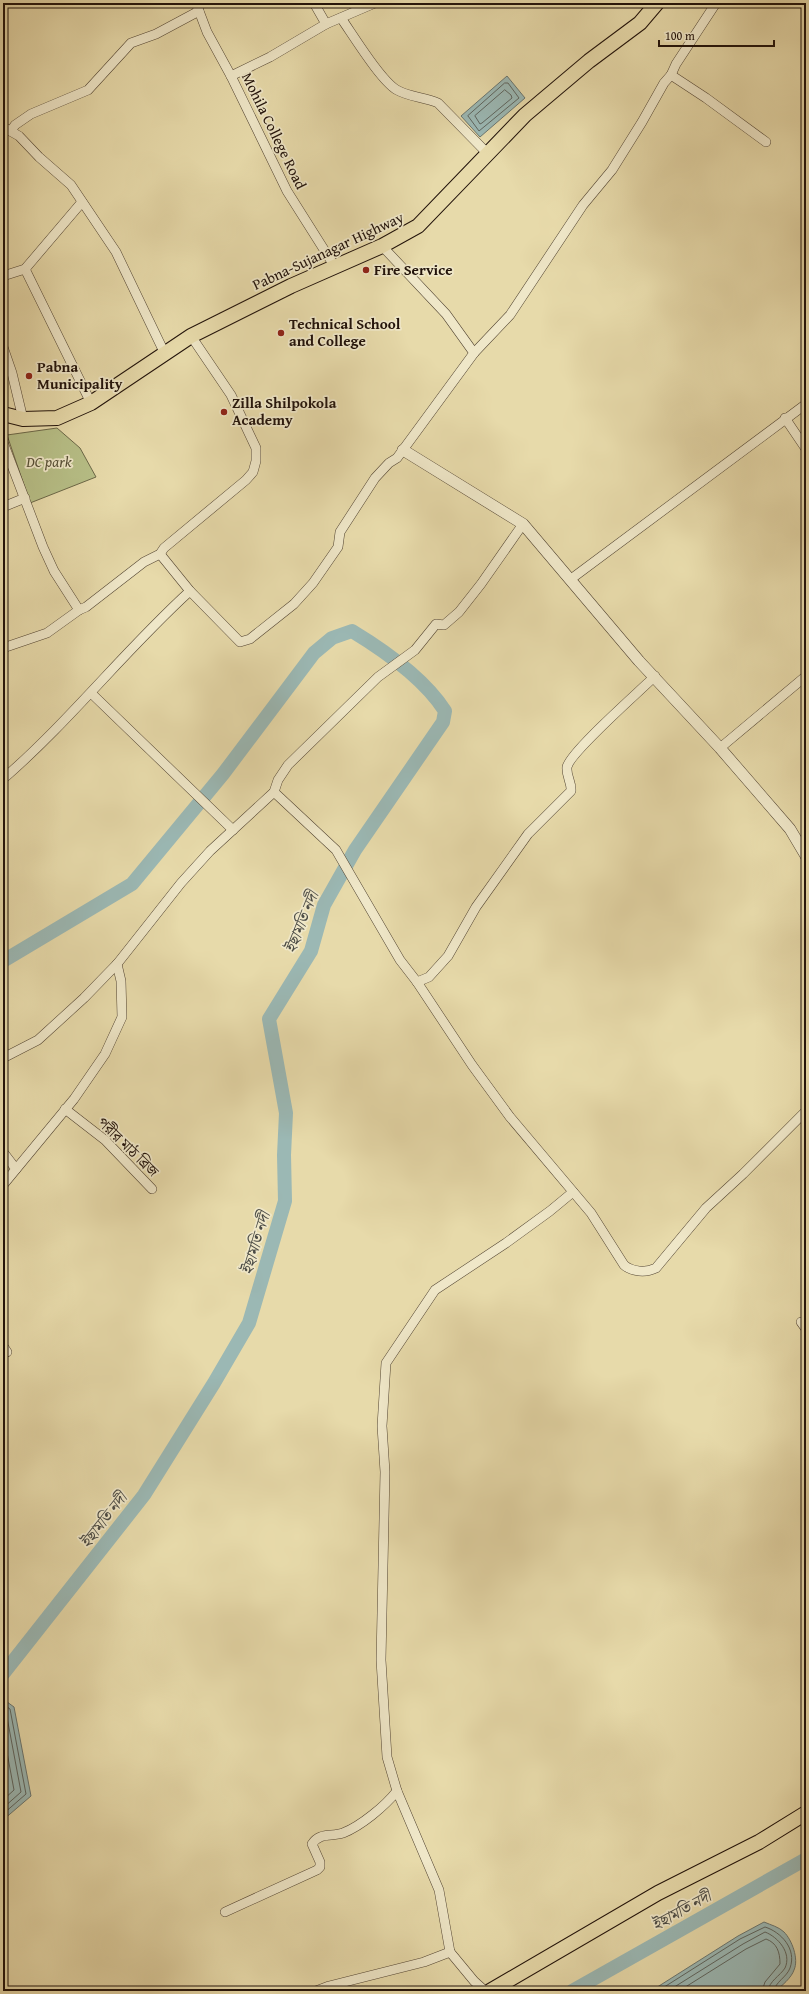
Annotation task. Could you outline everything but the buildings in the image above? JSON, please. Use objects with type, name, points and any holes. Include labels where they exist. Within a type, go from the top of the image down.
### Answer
[{"type":"main road","name":"Pabna-Sujanagar Highway","points":[[3,414],[23,419],[57,418],[91,403],[191,336],[291,286],[382,246],[418,226],[525,115],[589,61],[640,23],[657,3]]},
{"type":"main road","points":[[490,1991],[658,1893],[759,1842],[806,1814]]},
{"type":"street","points":[[314,3],[326,24]]},
{"type":"street","points":[[231,76],[270,57],[326,24],[375,3]]},
{"type":"street","points":[[160,554],[190,591],[240,642],[250,639],[294,604],[313,583],[338,547],[340,532],[375,478],[390,462],[397,458],[474,353],[510,315],[583,205],[612,170],[664,83],[671,75],[676,64],[716,3]]},
{"type":"street","points":[[7,129],[31,114],[88,90],[131,43],[156,34],[198,7]]},
{"type":"street","name":"Mohila College Road","points":[[198,7],[207,32],[231,76],[287,191],[335,266]]},
{"type":"street","points":[[341,18],[387,82],[398,91],[428,98],[438,103],[488,154]]},
{"type":"street","points":[[671,75],[706,98],[766,142]]},
{"type":"street","points":[[7,129],[19,136],[39,158],[71,185],[116,252],[165,354]]},
{"type":"street","points":[[3,276],[25,269],[82,202]]},
{"type":"street","points":[[382,246],[446,314],[474,353]]},
{"type":"street","points":[[25,269],[91,403]]},
{"type":"street","points":[[3,648],[47,633],[79,610],[86,607],[144,562],[160,554],[164,548],[246,480],[253,472],[256,461],[256,448],[231,395],[191,336]]},
{"type":"street","points":[[3,348],[12,373],[23,419]]},
{"type":"street","points":[[571,579],[806,404]]},
{"type":"street","points":[[786,418],[806,449]]},
{"type":"street","points":[[3,442],[54,571],[79,610]]},
{"type":"street","points":[[403,450],[523,524],[639,661],[720,748],[790,829],[806,856]]},
{"type":"street","points":[[3,507],[25,498]]},
{"type":"street","points":[[3,1058],[38,1040],[60,1021],[116,964],[181,883],[210,851],[274,792],[278,780],[288,764],[378,677],[415,650],[436,624],[444,625],[459,612],[481,584],[523,524]]},
{"type":"street","points":[[3,779],[91,693],[171,608],[190,591]]},
{"type":"street","points":[[417,982],[429,977],[448,956],[476,906],[528,834],[571,791],[572,786],[568,778],[567,766],[572,758],[605,723],[654,676]]},
{"type":"street","points":[[720,748],[806,676]]},
{"type":"street","points":[[91,693],[161,762],[210,806],[233,830]]},
{"type":"street","points":[[274,792],[336,850],[400,960],[417,982],[484,1082],[510,1117],[591,1213],[624,1265],[630,1270],[651,1270],[656,1268],[706,1208],[743,1174],[806,1111]]},
{"type":"street","points":[[3,1185],[65,1109],[105,1054],[122,1017],[121,980],[116,964]]},
{"type":"street","name":"পরীর মাঠ ব্রিজ","points":[[65,1109],[105,1140],[152,1189]]},
{"type":"street","points":[[3,1152],[16,1169]]},
{"type":"street","points":[[485,1991],[474,1981],[450,1952],[440,1890],[397,1791],[387,1757],[381,1660],[385,1472],[382,1426],[386,1363],[435,1290],[506,1243],[573,1192]]},
{"type":"street","points":[[225,1912],[316,1870],[320,1867],[320,1862],[312,1844],[316,1839],[323,1835],[341,1834],[352,1829],[378,1811],[397,1791]]},
{"type":"street","points":[[316,1991],[329,1986],[424,1962],[450,1952]]},
{"type":"green space","name":"DC park","points":[[57,428],[80,448],[96,477],[30,503],[7,435]]},
{"type":"water","points":[[507,76],[525,98],[480,137],[461,116]]},
{"type":"water","points":[[3,1699],[14,1707],[31,1796],[3,1820]]},
{"type":"water","points":[[764,1922],[777,1927],[787,1935],[794,1950],[796,1961],[791,1976],[775,1991],[651,1991],[738,1936]]},
{"type":"waterway","name":"ইছামতি নদী","points":[[3,961],[132,884],[223,774],[314,653],[332,638],[352,631],[365,639],[390,656],[415,676],[445,711],[443,722],[355,850],[324,905],[311,951],[269,1019],[286,1113],[284,1155],[285,1201],[249,1323],[214,1383],[144,1495],[3,1674]]},
{"type":"waterway","name":"ইছামতি নদী","points":[[572,1991],[806,1859]]},
{"type":"place","name":"Fire Service","points":[[366,270]]},
{"type":"place","name":"Technical School and College","points":[[281,333]]},
{"type":"place","name":"Pabna Municipality","points":[[29,376]]},
{"type":"place","name":"Zilla Shilpokola Academy","points":[[224,412]]}]
